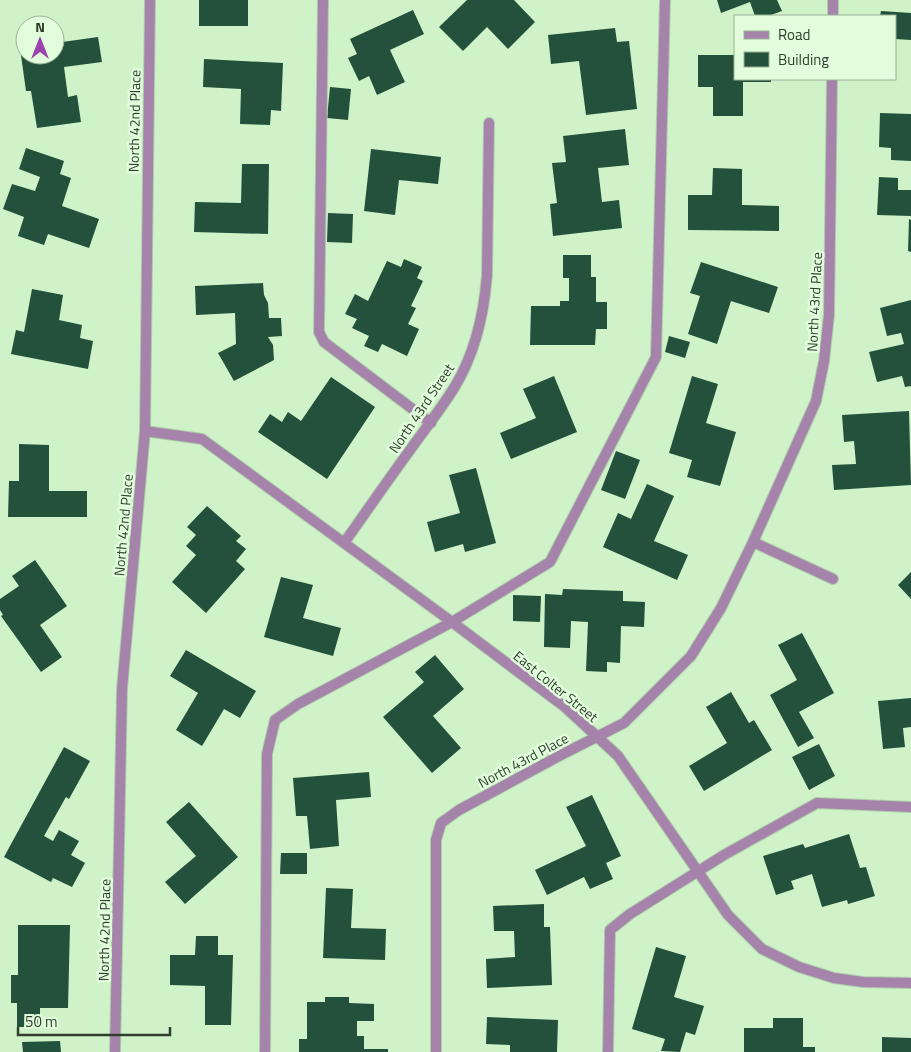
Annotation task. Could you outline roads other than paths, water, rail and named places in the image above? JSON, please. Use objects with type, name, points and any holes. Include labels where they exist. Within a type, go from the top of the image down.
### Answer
[{"type":"street","name":"North 42nd Place","points":[[116,1052],[122,689],[146,431],[150,0]]},
{"type":"street","points":[[323,0],[318,332],[324,342],[431,424]]},
{"type":"street","points":[[265,1052],[267,754],[275,720],[298,704],[452,622],[550,562],[656,357],[665,0]]},
{"type":"street","points":[[833,0],[833,15]]},
{"type":"street","name":"North 43rd Place","points":[[436,1052],[436,840],[441,823],[459,810],[624,723],[691,656],[721,608],[753,542],[816,401],[824,361],[829,315],[832,80]]},
{"type":"street","name":"North 43rd Street","points":[[344,543],[411,448],[431,424],[456,386],[469,359],[485,299],[489,123]]},
{"type":"street","name":"East Colter Street","points":[[146,431],[202,439],[565,707],[618,756],[728,915],[762,949],[799,967],[834,978],[863,982],[911,984]]},
{"type":"street","points":[[753,542],[833,579]]},
{"type":"street","points":[[608,1052],[610,930],[630,914],[724,855],[817,803],[911,807]]}]
